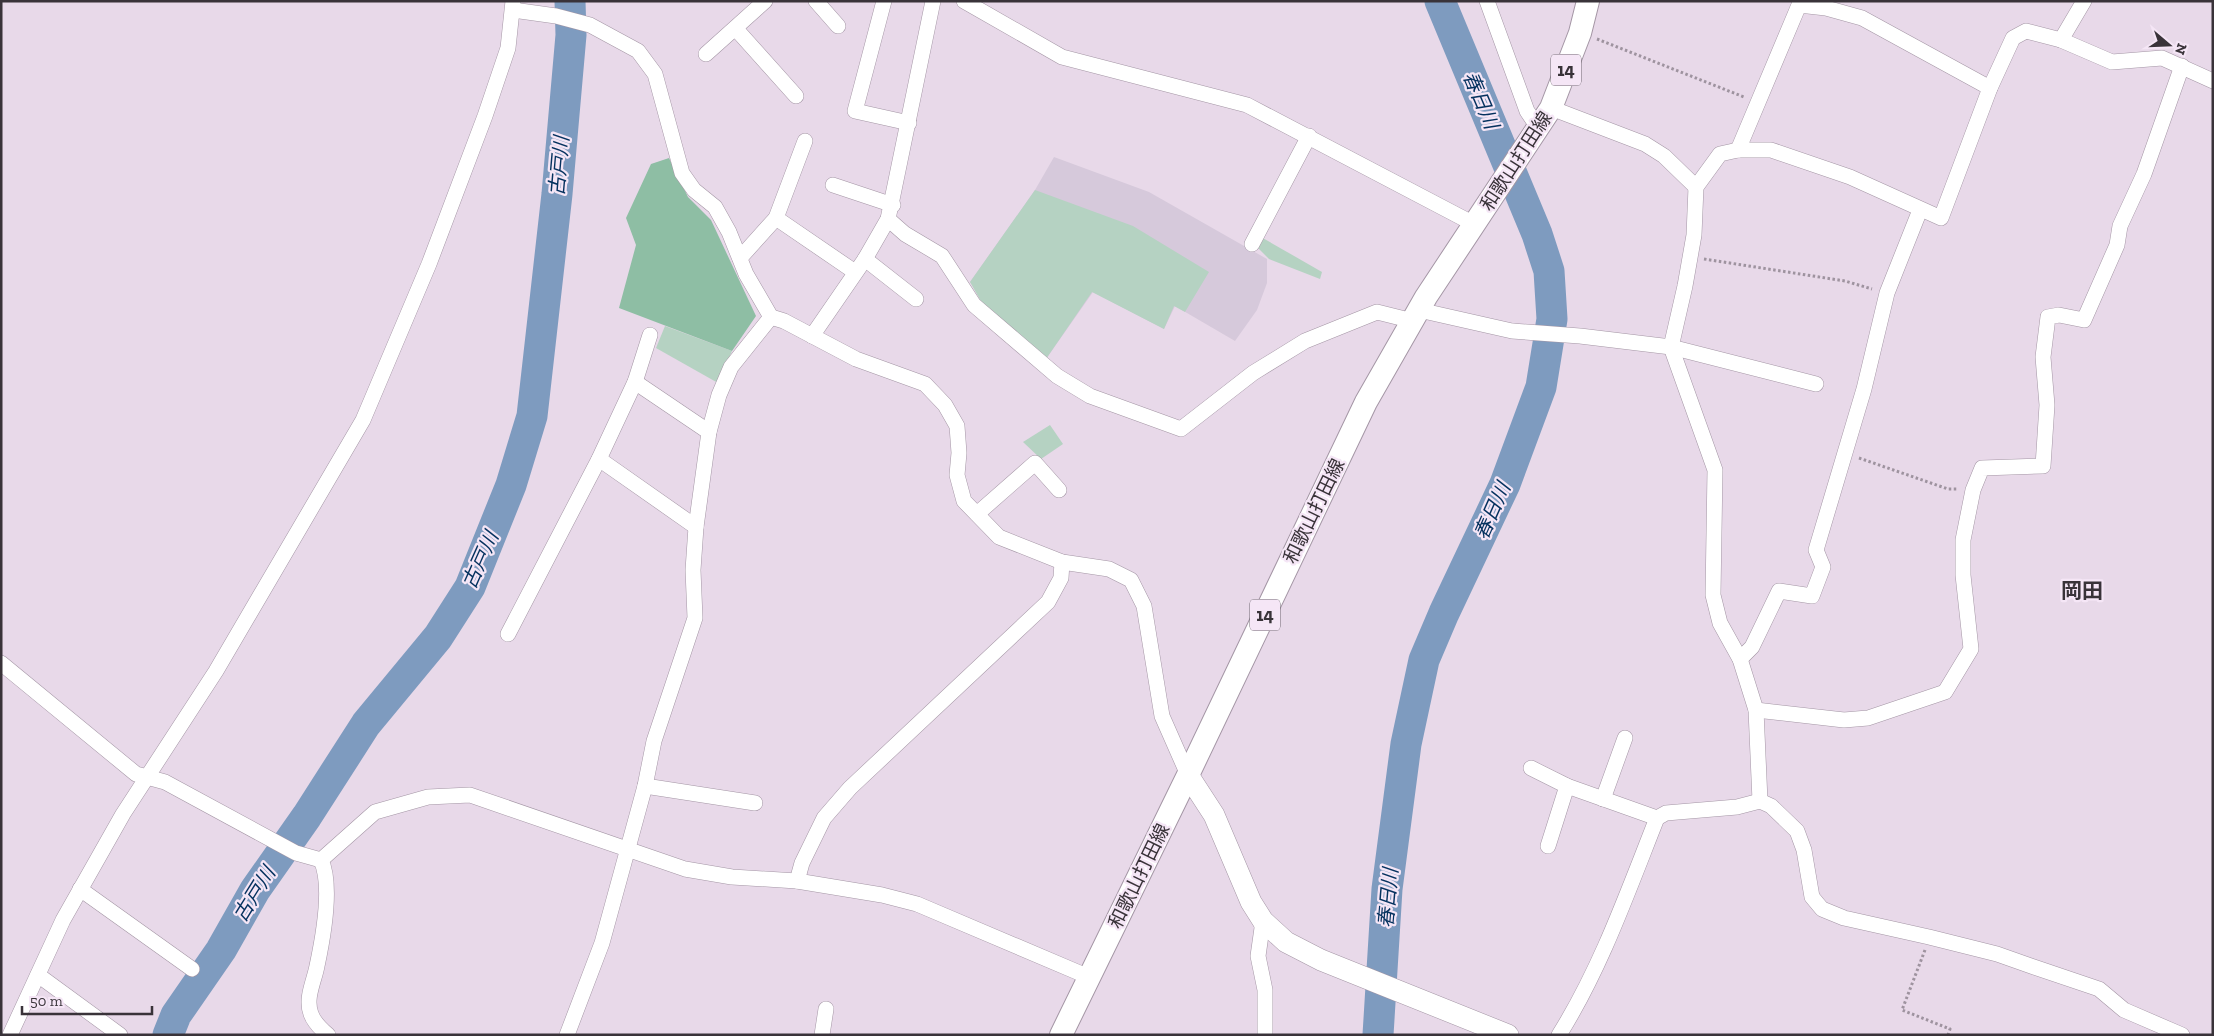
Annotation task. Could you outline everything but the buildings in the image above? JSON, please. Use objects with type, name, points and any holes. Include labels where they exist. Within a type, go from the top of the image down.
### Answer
[{"type":"main road","name":"和歌山打田線","points":[[1060,1035],[1188,775],[1366,402],[1416,316],[1551,108],[1580,33],[1588,1]]},
{"type":"street","points":[[706,54],[765,1]]},
{"type":"street","points":[[816,1],[838,26]]},
{"type":"street","points":[[884,1],[855,111],[909,123]]},
{"type":"street","points":[[812,336],[865,259],[891,212],[933,1]]},
{"type":"street","points":[[964,1],[1062,57],[1247,105],[1474,224]]},
{"type":"street","points":[[1487,1],[1527,111],[1537,132]]},
{"type":"street","points":[[2061,40],[2084,1]]},
{"type":"street","points":[[1738,150],[1799,5],[1826,8],[1862,18],[1990,88]]},
{"type":"street","points":[[10,1035],[63,920],[80,889],[302,528],[363,420],[429,264],[486,116],[508,48],[513,6],[590,25],[638,51],[655,74],[682,173],[694,190],[715,207],[771,317],[784,321],[856,359],[925,384],[945,405],[957,426],[959,453],[957,475],[964,501],[999,537],[1062,562],[1109,569],[1131,580],[1144,606],[1162,716],[1188,775],[1214,816],[1251,902],[1263,921],[1286,942],[1321,960],[1508,1035]]},
{"type":"street","points":[[736,28],[796,96]]},
{"type":"street","points":[[1760,801],[1756,710],[1740,659],[1720,623],[1713,595],[1714,470],[1671,347],[1694,235],[1696,187],[1720,154],[1738,150],[1771,150],[1850,178],[1941,218],[1990,88],[2013,38],[2026,31],[2061,40],[2112,62],[2162,58],[2213,81]]},
{"type":"street","points":[[1756,710],[1844,720],[1868,718],[1945,692],[1971,649],[1963,575],[1963,540],[1973,490],[1982,468],[2043,466],[2047,405],[2043,357],[2048,317],[2059,315],[2084,320],[2117,245],[2120,226],[2144,174],[2182,66]]},
{"type":"street","points":[[1551,108],[1645,144],[1664,156],[1696,187]]},
{"type":"street","points":[[1252,244],[1309,136]]},
{"type":"street","points":[[740,258],[776,218],[805,141]]},
{"type":"street","points":[[833,185],[891,212],[905,234],[942,256],[974,305],[1058,376],[1090,396],[1181,429],[1253,373],[1305,341],[1377,312],[1512,331],[1580,336],[1671,347],[1816,384]]},
{"type":"street","points":[[1740,659],[1752,648],[1780,591],[1812,596],[1823,567],[1816,550],[1864,389],[1887,293],[1920,210]]},
{"type":"street","points":[[776,218],[855,272]]},
{"type":"street","points":[[865,259],[916,299]]},
{"type":"street","points":[[567,1035],[602,943],[645,786],[654,741],[695,618],[692,570],[696,527],[709,432],[719,395],[731,368],[771,317]]},
{"type":"street","points":[[508,634],[599,459],[635,382],[650,335]]},
{"type":"street","points":[[635,382],[709,432]]},
{"type":"street","points":[[599,459],[696,527]]},
{"type":"street","points":[[976,514],[1035,463],[1059,490]]},
{"type":"street","points":[[797,880],[802,863],[824,818],[850,788],[1048,602],[1061,578],[1062,562]]},
{"type":"street","points":[[1,663],[121,764],[136,774],[165,782],[296,853],[321,860]]},
{"type":"street","points":[[1603,799],[1625,738]]},
{"type":"street","points":[[1531,768],[1568,786],[1657,818]]},
{"type":"street","points":[[645,786],[755,803]]},
{"type":"street","points":[[1548,846],[1568,786]]},
{"type":"street","points":[[321,860],[375,812],[428,797],[470,796],[685,869],[732,877],[797,880],[882,895],[917,904],[1089,977]]},
{"type":"street","points":[[1559,1035],[1579,1003],[1632,883],[1657,818],[1666,813],[1737,808],[1760,801],[1771,806],[1796,831],[1804,850],[1812,897],[1822,909],[1844,918],[1997,954],[2098,989],[2124,1010],[2182,1035]]},
{"type":"street","points":[[321,860],[326,872],[325,906],[318,966],[309,996],[311,1015],[328,1035]]},
{"type":"street","points":[[80,889],[192,969]]},
{"type":"street","points":[[1263,921],[1258,956],[1264,990],[1265,1035]]},
{"type":"street","points":[[38,975],[115,1033]]},
{"type":"street","points":[[822,1035],[826,1009]]},
{"type":"path","points":[[1580,33],[1758,102]]},
{"type":"path","points":[[1690,257],[1844,281],[1887,293]]},
{"type":"path","points":[[1845,453],[1948,489],[1973,490]]},
{"type":"path","points":[[1930,937],[1902,1010],[1950,1029],[1948,1035]]},
{"type":"shaded area","points":[[1054,157],[1149,192],[1267,259],[1267,283],[1257,310],[1235,341],[1175,306],[1164,329],[1093,292],[1046,359],[970,282],[1035,190]]},
{"type":"green space","points":[[669,158],[688,197],[711,220],[756,316],[732,351],[619,308],[636,245],[626,218],[651,164]]},
{"type":"green space","points":[[1035,190],[1133,226],[1209,272],[1185,312],[1174,306],[1164,329],[1092,292],[1046,359],[982,303],[970,282]]},
{"type":"green space","points":[[1261,237],[1322,272],[1320,279],[1269,259],[1257,247]]},
{"type":"green space","points":[[665,326],[732,351],[718,383],[656,348]]},
{"type":"green space","points":[[1050,425],[1063,444],[1041,459],[1023,442]]},
{"type":"waterway","name":"古戸川","points":[[168,1035],[176,1015],[221,950],[255,890],[307,816],[366,724],[438,637],[470,587],[511,485],[532,416],[557,194],[571,35],[570,1]]},
{"type":"waterway","name":"春日川","points":[[1378,1035],[1387,889],[1406,744],[1424,660],[1505,484],[1541,387],[1552,319],[1549,271],[1537,234],[1440,1]]},
{"type":"district","name":"岡田","points":[[2082,590]]}]
